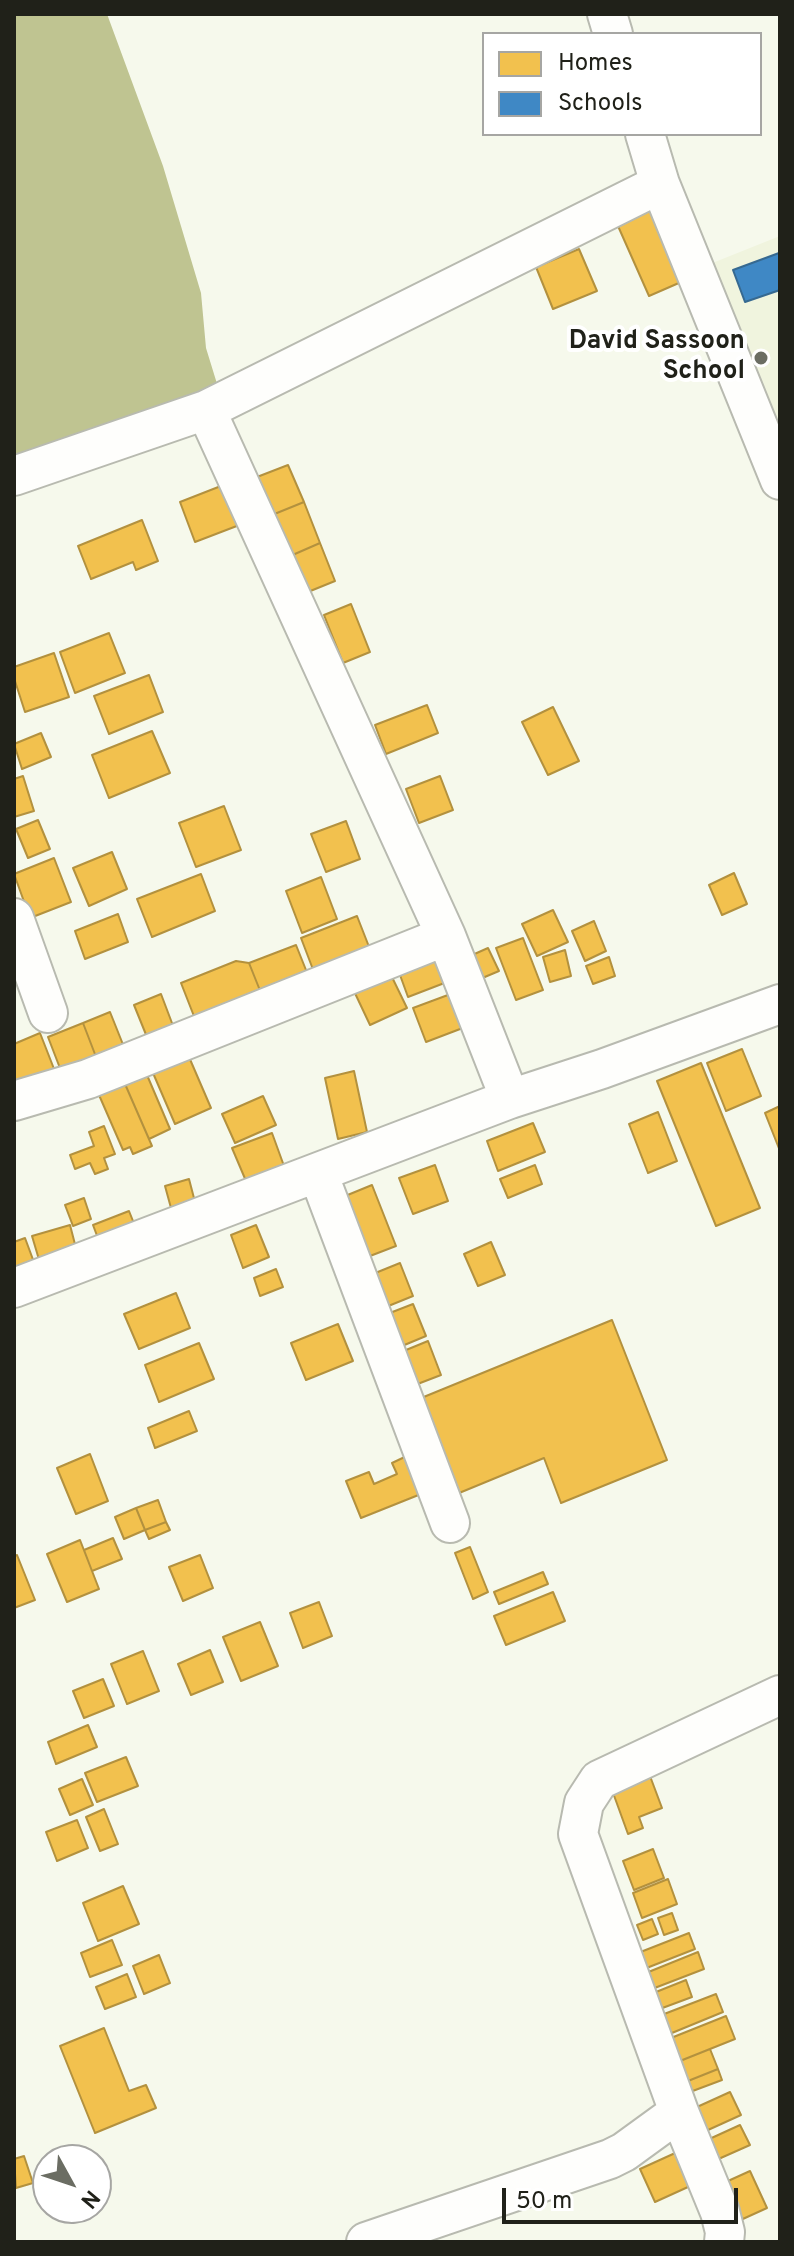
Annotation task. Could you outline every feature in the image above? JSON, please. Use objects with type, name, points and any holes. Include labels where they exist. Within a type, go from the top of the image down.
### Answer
[{"type":"street","points":[[646,136],[660,184],[780,480]]},
{"type":"street","points":[[14,476],[133,438],[206,410],[660,184]]},
{"type":"street","points":[[206,410],[446,936],[510,1099]]},
{"type":"street","points":[[14,918],[48,1013]]},
{"type":"street","points":[[14,1101],[88,1079],[446,936]]},
{"type":"street","points":[[14,1288],[510,1099],[780,1004]]},
{"type":"street","points":[[318,1173],[450,1523]]},
{"type":"street","points":[[724,2242],[720,2212],[679,2112],[578,1834],[584,1803],[599,1780],[780,1695]]},
{"type":"street","points":[[366,2242],[610,2159],[679,2112]]},
{"type":"shaded area","points":[[14,14],[107,14],[163,166],[201,293],[206,348],[218,387],[14,467]]},
{"type":"shaded area","name":"David Sassoon School","points":[[780,236],[780,451],[705,266]]},
{"type":"building: Homes","points":[[652,200],[688,279],[649,296],[614,217]]},
{"type":"building: Homes","points":[[579,249],[597,291],[553,309],[536,267]]},
{"type":"building: Homes","points":[[288,465],[304,502],[272,515],[257,477]]},
{"type":"building: Homes","points":[[226,484],[242,524],[195,542],[180,502]]},
{"type":"building: Homes","points":[[304,502],[320,543],[288,557],[272,515]]},
{"type":"building: Homes","points":[[142,520],[158,561],[136,570],[133,562],[91,579],[78,546]]},
{"type":"building: Homes","points":[[320,543],[335,581],[303,594],[288,557]]},
{"type":"building: Homes","points":[[351,604],[370,652],[343,663],[324,615]]},
{"type":"building: Homes","points":[[109,633],[125,673],[75,693],[60,652]]},
{"type":"building: Homes","points":[[54,653],[69,697],[25,712],[14,678],[14,667]]},
{"type":"building: Homes","points":[[149,675],[163,712],[109,734],[94,696]]},
{"type":"building: Homes","points":[[427,705],[438,733],[386,754],[375,725]]},
{"type":"building: Homes","points":[[553,707],[579,761],[548,775],[522,722]]},
{"type":"building: Homes","points":[[152,731],[170,773],[109,798],[92,755]]},
{"type":"building: Homes","points":[[41,733],[51,757],[22,769],[14,744]]},
{"type":"building: Homes","points":[[23,776],[34,811],[14,817],[14,779]]},
{"type":"building: Homes","points":[[440,776],[453,810],[419,823],[406,789]]},
{"type":"building: Homes","points":[[224,806],[241,850],[196,867],[179,823]]},
{"type":"building: Homes","points":[[38,820],[50,849],[28,858],[16,829]]},
{"type":"building: Homes","points":[[346,821],[360,859],[326,872],[311,834]]},
{"type":"building: Homes","points":[[112,852],[127,889],[89,906],[73,868]]},
{"type":"building: Homes","points":[[54,858],[71,902],[30,918],[14,874]]},
{"type":"building: Homes","points":[[734,873],[747,904],[722,915],[709,885]]},
{"type":"building: Homes","points":[[201,874],[215,911],[152,937],[137,899]]},
{"type":"building: Homes","points":[[321,877],[337,919],[302,933],[286,891]]},
{"type":"building: Homes","points":[[553,910],[568,942],[537,956],[522,924]]},
{"type":"building: Homes","points":[[118,914],[128,942],[85,959],[75,931]]},
{"type":"building: Homes","points":[[357,916],[373,957],[317,980],[301,938]]},
{"type":"building: Homes","points":[[594,921],[606,951],[585,961],[572,931]]},
{"type":"building: Homes","points":[[523,938],[543,990],[516,1000],[496,948]]},
{"type":"building: Homes","points":[[296,945],[310,980],[263,998],[249,963]]},
{"type":"building: Homes","points":[[488,948],[499,971],[480,979],[470,956]]},
{"type":"building: Homes","points":[[435,950],[447,982],[408,997],[396,964]]},
{"type":"building: Homes","points":[[565,950],[571,976],[550,982],[543,957]]},
{"type":"building: Homes","points":[[609,957],[615,976],[593,984],[586,966]]},
{"type":"building: Homes","points":[[236,961],[249,963],[263,998],[199,1029],[181,983]]},
{"type":"building: Homes","points":[[390,973],[407,1008],[370,1025],[353,989]]},
{"type":"building: Homes","points":[[456,992],[468,1026],[426,1042],[413,1008]]},
{"type":"building: Homes","points":[[161,994],[175,1031],[149,1042],[134,1005]]},
{"type":"building: Homes","points":[[110,1012],[126,1052],[98,1062],[83,1023]]},
{"type":"building: Homes","points":[[83,1023],[98,1062],[63,1076],[48,1037]]},
{"type":"building: Homes","points":[[40,1033],[56,1074],[14,1091],[14,1044]]},
{"type":"building: Homes","points":[[742,1049],[761,1096],[726,1111],[707,1063]]},
{"type":"building: Homes","points":[[189,1057],[211,1108],[175,1124],[153,1073]]},
{"type":"building: Homes","points":[[701,1063],[760,1208],[716,1226],[657,1081]]},
{"type":"building: Homes","points":[[354,1071],[367,1132],[338,1139],[325,1078]]},
{"type":"building: Homes","points":[[147,1075],[170,1129],[149,1139],[125,1084]]},
{"type":"building: Homes","points":[[125,1084],[152,1146],[133,1154],[130,1147],[123,1150],[99,1095]]},
{"type":"building: Homes","points":[[263,1096],[276,1125],[235,1143],[222,1114]]},
{"type":"building: Homes","points":[[780,1106],[780,1151],[765,1113]]},
{"type":"building: Homes","points":[[658,1112],[677,1161],[648,1173],[629,1124]]},
{"type":"building: Homes","points":[[533,1123],[545,1152],[498,1171],[487,1141]]},
{"type":"building: Homes","points":[[104,1126],[115,1154],[104,1158],[108,1169],[95,1174],[90,1163],[75,1169],[70,1155],[94,1146],[89,1132]]},
{"type":"building: Homes","points":[[272,1133],[284,1166],[246,1181],[232,1148]]},
{"type":"building: Homes","points":[[435,1165],[448,1201],[413,1214],[399,1178]]},
{"type":"building: Homes","points":[[535,1165],[542,1184],[508,1198],[500,1179]]},
{"type":"building: Homes","points":[[189,1179],[195,1202],[171,1208],[165,1186]]},
{"type":"building: Homes","points":[[372,1185],[396,1246],[357,1261],[333,1201]]},
{"type":"building: Homes","points":[[84,1198],[91,1219],[73,1226],[65,1205]]},
{"type":"building: Homes","points":[[129,1211],[135,1226],[99,1241],[93,1225]]},
{"type":"building: Homes","points":[[70,1225],[77,1252],[40,1263],[32,1236]]},
{"type":"building: Homes","points":[[256,1225],[269,1257],[243,1268],[231,1235]]},
{"type":"building: Homes","points":[[25,1238],[35,1265],[14,1273],[14,1242]]},
{"type":"building: Homes","points":[[491,1242],[505,1275],[478,1286],[464,1254]]},
{"type":"building: Homes","points":[[400,1263],[413,1296],[376,1311],[363,1278]]},
{"type":"building: Homes","points":[[276,1269],[283,1287],[260,1296],[254,1278]]},
{"type":"building: Homes","points":[[176,1293],[190,1328],[139,1349],[124,1314]]},
{"type":"building: Homes","points":[[413,1304],[426,1336],[390,1351],[377,1318]]},
{"type":"building: Homes","points":[[612,1320],[667,1460],[561,1503],[544,1458],[447,1498],[409,1403]]},
{"type":"building: Homes","points":[[338,1324],[353,1361],[306,1380],[291,1343]]},
{"type":"building: Homes","points":[[428,1341],[441,1375],[402,1390],[389,1357]]},
{"type":"building: Homes","points":[[199,1343],[214,1379],[159,1402],[145,1365]]},
{"type":"building: Homes","points":[[189,1411],[197,1431],[155,1448],[148,1428]]},
{"type":"building: Homes","points":[[90,1454],[108,1501],[76,1514],[57,1468]]},
{"type":"building: Homes","points":[[411,1454],[426,1492],[361,1518],[346,1481],[369,1472],[374,1484],[397,1474],[392,1463]]},
{"type":"building: Homes","points":[[158,1500],[166,1522],[145,1530],[136,1508]]},
{"type":"building: Homes","points":[[136,1508],[145,1530],[124,1539],[115,1517]]},
{"type":"building: Homes","points":[[166,1522],[170,1530],[149,1539],[145,1530]]},
{"type":"building: Homes","points":[[113,1538],[122,1559],[92,1571],[84,1550]]},
{"type":"building: Homes","points":[[80,1540],[99,1589],[67,1602],[47,1554]]},
{"type":"building: Homes","points":[[470,1547],[488,1592],[473,1599],[455,1553]]},
{"type":"building: Homes","points":[[17,1555],[35,1600],[14,1608],[14,1556]]},
{"type":"building: Homes","points":[[200,1555],[213,1588],[183,1601],[169,1567]]},
{"type":"building: Homes","points":[[543,1572],[548,1584],[499,1604],[494,1592]]},
{"type":"building: Homes","points":[[553,1592],[565,1621],[506,1645],[494,1616]]},
{"type":"building: Homes","points":[[319,1602],[332,1636],[303,1648],[290,1613]]},
{"type":"building: Homes","points":[[260,1622],[278,1666],[241,1681],[223,1637]]},
{"type":"building: Homes","points":[[210,1650],[223,1682],[191,1695],[178,1664]]},
{"type":"building: Homes","points":[[143,1651],[159,1691],[127,1704],[111,1664]]},
{"type":"building: Homes","points":[[103,1679],[114,1706],[84,1718],[73,1691]]},
{"type":"building: Homes","points":[[88,1725],[97,1747],[56,1764],[48,1742]]},
{"type":"building: Homes","points":[[126,1757],[138,1786],[97,1802],[85,1773]]},
{"type":"building: Homes","points":[[650,1776],[662,1808],[639,1817],[643,1828],[628,1834],[612,1790]]},
{"type":"building: Homes","points":[[82,1779],[93,1805],[70,1815],[59,1789]]},
{"type":"building: Homes","points":[[104,1809],[118,1844],[100,1851],[86,1817]]},
{"type":"building: Homes","points":[[77,1820],[88,1848],[57,1861],[46,1832]]},
{"type":"building: Homes","points":[[653,1849],[664,1878],[634,1890],[623,1861]]},
{"type":"building: Homes","points":[[668,1879],[677,1904],[642,1918],[633,1893]]},
{"type":"building: Homes","points":[[123,1886],[139,1924],[98,1941],[83,1903]]},
{"type":"building: Homes","points":[[672,1913],[678,1930],[664,1935],[658,1918]]},
{"type":"building: Homes","points":[[652,1919],[658,1934],[643,1940],[637,1925]]},
{"type":"building: Homes","points":[[689,1933],[695,1949],[644,1969],[638,1953]]},
{"type":"building: Homes","points":[[112,1940],[122,1965],[90,1977],[81,1953]]},
{"type":"building: Homes","points":[[698,1952],[704,1969],[652,1989],[646,1973]]},
{"type":"building: Homes","points":[[159,1955],[170,1983],[144,1994],[133,1966]]},
{"type":"building: Homes","points":[[127,1974],[136,1997],[105,2009],[96,1987]]},
{"type":"building: Homes","points":[[686,1980],[692,1997],[657,2010],[651,1994]]},
{"type":"building: Homes","points":[[716,1994],[723,2012],[667,2035],[659,2016]]},
{"type":"building: Homes","points":[[726,2016],[735,2039],[670,2065],[661,2042]]},
{"type":"building: Homes","points":[[104,2028],[129,2091],[146,2085],[156,2108],[95,2133],[60,2046]]},
{"type":"building: Homes","points":[[710,2049],[718,2069],[678,2085],[670,2065]]},
{"type":"building: Homes","points":[[718,2069],[722,2080],[682,2095],[678,2085]]},
{"type":"building: Homes","points":[[730,2092],[741,2115],[697,2135],[686,2112]]},
{"type":"building: Homes","points":[[740,2125],[750,2145],[714,2161],[705,2141]]},
{"type":"building: Homes","points":[[684,2149],[699,2182],[655,2202],[640,2169]]},
{"type":"building: Homes","points":[[24,2156],[32,2183],[16,2188],[14,2159]]},
{"type":"building: Homes","points":[[750,2171],[767,2208],[734,2223],[717,2186]]},
{"type":"building: Schools","points":[[779,253],[780,290],[745,302],[733,270]]},
{"type":"place","name":"David Sassoon School","points":[[761,358]]}]
